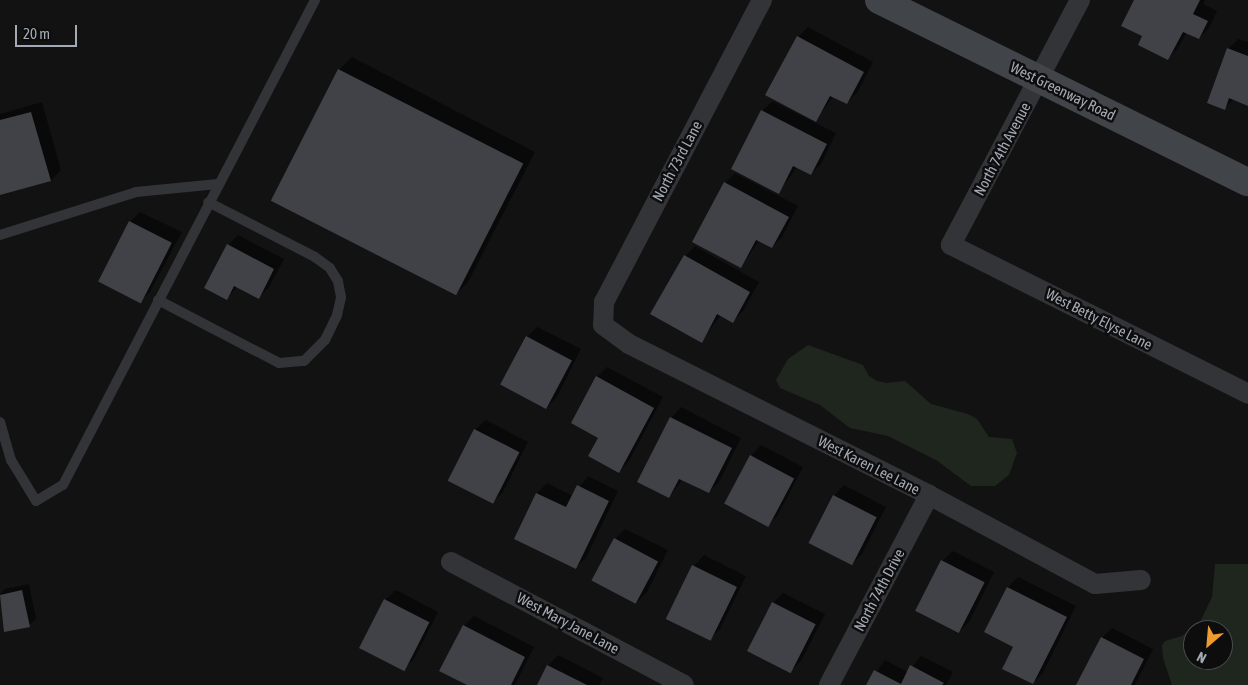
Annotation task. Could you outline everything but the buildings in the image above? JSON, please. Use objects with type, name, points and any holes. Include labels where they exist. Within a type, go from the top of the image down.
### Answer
[{"type":"street","name":"North 73rd Lane","points":[[603,325],[604,302],[762,0]]},
{"type":"street","name":"West Greenway Road","points":[[879,0],[1248,182]]},
{"type":"street","name":"North 74th Avenue","points":[[951,245],[1080,0]]},
{"type":"street","name":"West Betty Elyse Lane","points":[[951,245],[1248,394]]},
{"type":"street","name":"West Karen Lee Lane","points":[[603,325],[629,344],[929,495],[1095,584],[1141,580]]},
{"type":"street","name":"North 74th Drive","points":[[829,685],[929,495]]},
{"type":"street","name":"West Mary Jane Lane","points":[[451,562],[684,685]]},
{"type":"lane","points":[[0,422],[11,460],[36,501],[63,485],[208,202],[315,0]]},
{"type":"lane","points":[[0,235],[136,192],[218,184]]},
{"type":"lane","points":[[158,300],[279,363],[304,360],[325,340],[337,315],[341,297],[338,281],[330,268],[315,257],[208,202]]},
{"type":"shaded area","points":[[808,345],[863,365],[869,376],[877,381],[886,383],[905,381],[931,404],[968,414],[977,419],[989,437],[1012,439],[1017,453],[1009,475],[995,486],[971,486],[936,460],[888,436],[850,428],[820,405],[780,388],[776,380],[788,359]]},
{"type":"shaded area","points":[[1215,564],[1248,564],[1248,685],[1172,685],[1163,658],[1162,645],[1165,641],[1183,635],[1183,670],[1233,670],[1233,620],[1201,620],[1212,597]]}]
